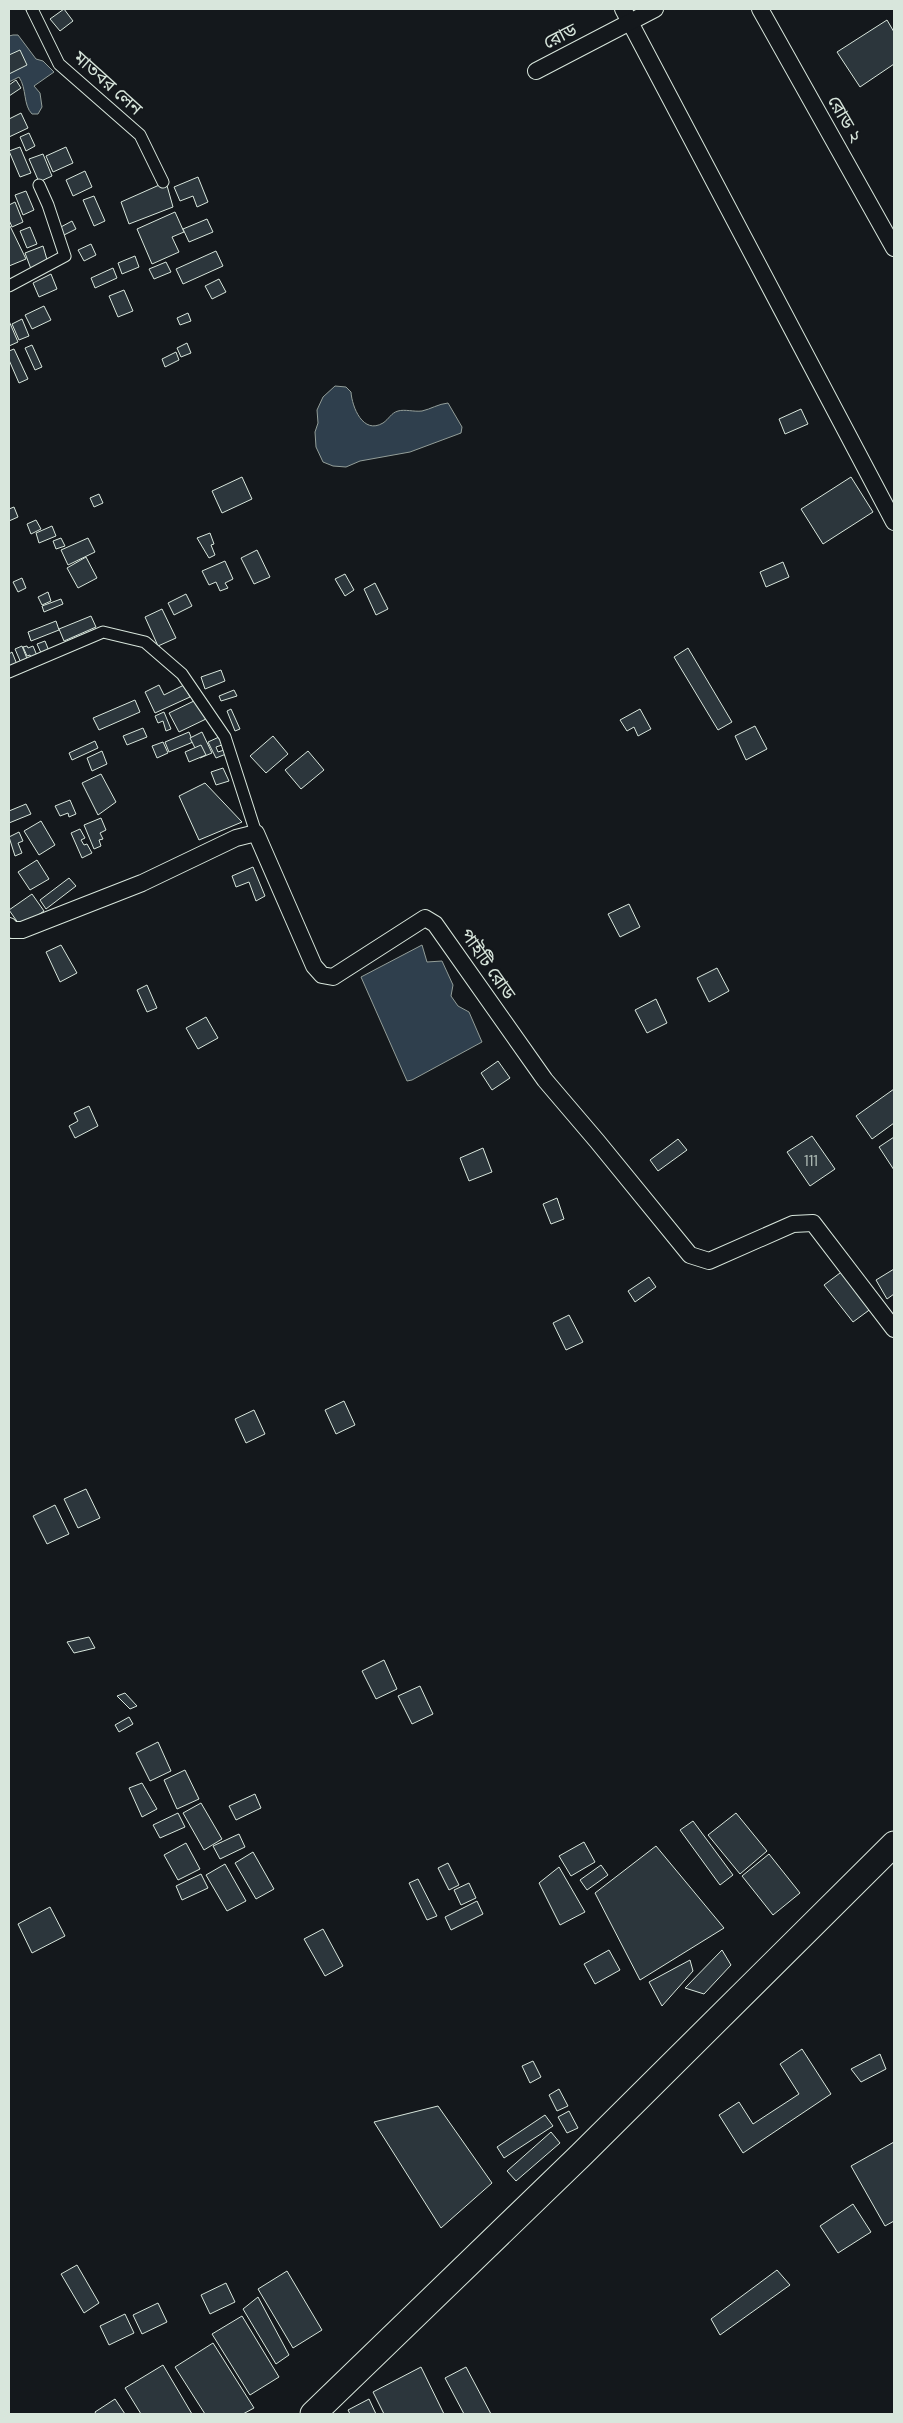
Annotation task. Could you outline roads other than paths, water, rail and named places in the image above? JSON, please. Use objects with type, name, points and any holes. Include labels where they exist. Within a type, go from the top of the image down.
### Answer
[{"type":"main road","points":[[313,2414],[581,2155],[894,1844]]},
{"type":"street","name":"মাতবর লেন","points":[[32,9],[59,64],[140,135],[163,182]]},
{"type":"street","name":"রোড","points":[[536,71],[626,16],[655,9]]},
{"type":"street","name":"রোড ২","points":[[760,9],[894,248]]},
{"type":"street","points":[[626,16],[894,522]]},
{"type":"street","points":[[9,286],[66,256],[39,186]]},
{"type":"street","points":[[9,672],[103,632],[145,642],[182,674],[225,737],[256,833],[236,838],[142,884],[22,930],[12,930],[9,926]]},
{"type":"street","name":"পাইটি রোড","points":[[256,833],[314,966],[322,975],[333,977],[425,918],[435,924],[544,1080],[598,1141],[690,1255],[709,1261],[793,1224],[813,1223],[894,1329]]},
{"type":"water","points":[[18,35],[36,59],[43,61],[54,72],[34,86],[40,93],[42,107],[38,114],[32,114],[29,110],[19,77],[9,82],[9,36]]},
{"type":"water","points":[[335,386],[346,387],[351,392],[356,412],[364,422],[370,425],[376,426],[383,423],[398,411],[422,411],[448,403],[462,427],[461,433],[410,452],[360,461],[346,467],[333,466],[323,462],[316,447],[315,432],[318,423],[317,410],[323,397]]},
{"type":"water","points":[[422,945],[427,962],[442,961],[453,985],[451,996],[458,1006],[469,1012],[482,1042],[407,1081],[361,977]]}]
